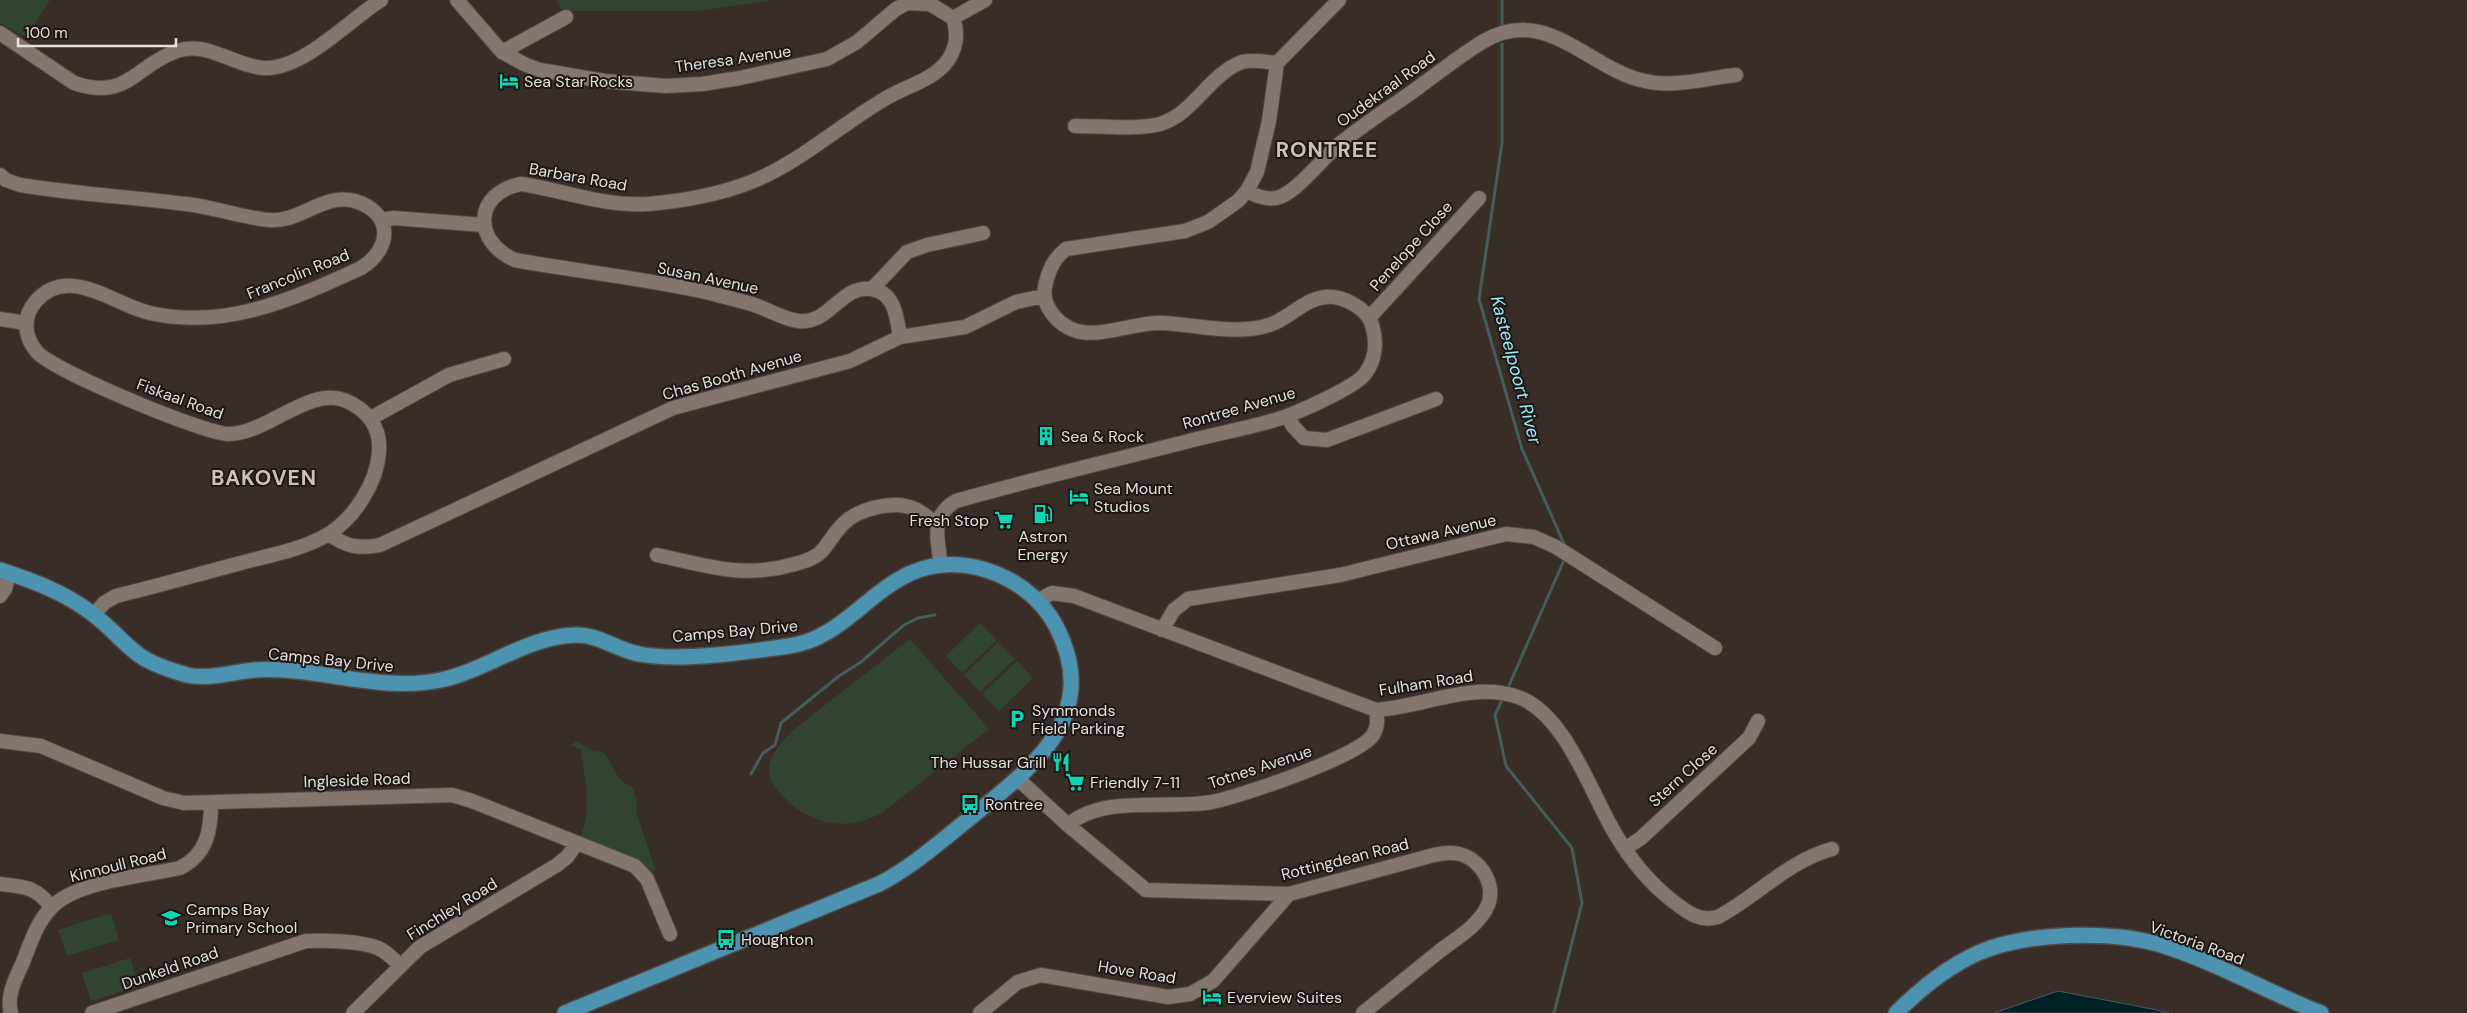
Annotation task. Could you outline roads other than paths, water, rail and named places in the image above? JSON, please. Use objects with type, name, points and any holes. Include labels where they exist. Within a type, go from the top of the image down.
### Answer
[{"type":"main road","name":"Camps Bay Drive","points":[[4,572],[56,591],[94,615],[144,658],[186,674],[204,676],[278,670],[388,683],[419,683],[464,674],[493,659],[540,642],[566,636],[592,637],[641,655],[702,655],[801,644],[832,628],[894,581],[918,570],[941,566],[972,566],[989,571],[1021,587],[1047,612],[1063,643],[1069,671],[1069,689],[1063,719],[1055,739],[1044,754],[1018,779],[904,869],[879,884],[565,1013]]},
{"type":"main road","name":"Victoria Road","points":[[1896,1013],[1930,982],[1979,953],[2024,941],[2063,936],[2108,935],[2161,945],[2236,974],[2322,1013]]},
{"type":"street","points":[[0,33],[74,83],[87,88],[110,88],[133,79],[163,58],[189,48],[222,55],[251,66],[265,68],[290,63],[381,0]]},
{"type":"street","name":"Theresa Avenue","points":[[457,0],[502,52],[526,66],[572,76],[666,86],[702,84],[801,66],[827,59],[857,42],[896,8],[907,3],[930,4],[953,18]]},
{"type":"street","points":[[953,18],[985,0]]},
{"type":"street","points":[[1339,0],[1277,63],[1264,148],[1257,172],[1247,191],[1218,217],[1185,231],[1066,249],[1054,260],[1044,296],[1050,310],[1061,324],[1070,330],[1089,334],[1160,322],[1235,330],[1255,328],[1271,325],[1316,299],[1326,297],[1346,300],[1369,318]]},
{"type":"street","points":[[502,52],[566,17]]},
{"type":"street","name":"Barbara Road","points":[[483,225],[486,213],[495,198],[511,186],[521,184],[605,202],[646,204],[709,195],[754,181],[798,157],[884,99],[936,72],[952,54],[957,28],[953,18]]},
{"type":"street","name":"Oudekraal Road","points":[[1247,191],[1262,197],[1276,198],[1282,196],[1343,141],[1474,47],[1501,34],[1528,30],[1553,36],[1571,43],[1626,76],[1647,82],[1671,83],[1736,76]]},
{"type":"street","points":[[1075,126],[1160,124],[1184,110],[1218,77],[1235,66],[1251,61],[1277,63]]},
{"type":"street","points":[[0,175],[6,180],[20,185],[187,204],[222,209],[268,220],[294,218],[326,202],[340,199],[364,204],[382,220],[394,218],[483,225]]},
{"type":"street","name":"Penelope Close","points":[[1369,318],[1479,198]]},
{"type":"street","name":"Francolin Road","points":[[26,323],[30,309],[40,298],[53,289],[68,286],[82,286],[152,314],[209,319],[246,313],[346,275],[372,261],[384,242],[385,231],[382,220]]},
{"type":"street","name":"Susan Avenue","points":[[483,225],[490,242],[506,256],[515,260],[701,291],[759,306],[784,318],[799,321],[811,322],[822,317],[848,294],[872,289]]},
{"type":"street","points":[[900,337],[894,307],[888,298],[872,289],[907,252],[927,245],[984,233]]},
{"type":"street","name":"Chas Booth Avenue","points":[[329,534],[338,541],[354,547],[380,545],[673,408],[850,361],[900,337],[965,327],[1016,302],[1044,296]]},
{"type":"street","name":"Rontree Avenue","points":[[936,524],[945,509],[956,501],[1290,415],[1356,383],[1365,374],[1375,350],[1375,340],[1369,318]]},
{"type":"street","points":[[0,320],[26,323]]},
{"type":"street","name":"Fiskaal Road","points":[[26,323],[28,338],[32,345],[52,364],[144,406],[209,430],[225,434],[242,433],[314,400],[330,397],[344,400],[358,407],[371,418]]},
{"type":"street","points":[[94,615],[104,603],[116,596],[290,550],[329,534],[365,495],[374,474],[379,440],[371,418],[449,375],[504,359]]},
{"type":"street","points":[[1290,415],[1292,424],[1304,438],[1328,440],[1436,399]]},
{"type":"street","points":[[657,555],[744,572],[772,570],[817,557],[843,524],[868,509],[899,506],[916,510],[936,524],[941,566]]},
{"type":"street","name":"Ottawa Avenue","points":[[1162,630],[1174,610],[1188,600],[1340,575],[1506,534],[1534,537],[1556,547],[1715,648]]},
{"type":"street","points":[[0,596],[4,589],[4,572]]},
{"type":"street","name":"Fulham Road","points":[[1037,601],[1046,595],[1058,592],[1074,596],[1376,710],[1393,709],[1478,692],[1509,695],[1529,702],[1545,714],[1560,732],[1625,849],[1640,871],[1671,900],[1695,917],[1711,919],[1726,913],[1802,861],[1832,849]]},
{"type":"street","name":"Totnes Avenue","points":[[1068,825],[1086,813],[1103,808],[1196,804],[1232,798],[1340,758],[1372,737],[1377,727],[1376,710]]},
{"type":"street","name":"Stern Close","points":[[1625,849],[1640,838],[1749,738],[1758,721]]},
{"type":"street","name":"Ingleside Road","points":[[0,741],[41,746],[163,798],[184,802],[211,803],[452,795],[472,801],[635,866],[647,879],[670,934]]},
{"type":"street","name":"Rottingdean Road","points":[[1018,779],[1068,825],[1146,890],[1289,894],[1444,853],[1461,854],[1482,870],[1488,879],[1490,893],[1485,910],[1475,923],[1363,1013]]},
{"type":"street","name":"Kinnoull Road","points":[[51,907],[66,896],[82,889],[180,868],[193,860],[206,842],[210,826],[211,803]]},
{"type":"street","name":"Finchley Road","points":[[353,1013],[400,965],[434,937],[556,866],[567,857],[576,844]]},
{"type":"street","points":[[0,884],[34,889],[41,894],[51,907],[39,925],[14,983],[10,998],[11,1013]]},
{"type":"street","name":"Hove Road","points":[[980,1013],[1018,982],[1041,975],[1168,997],[1190,994],[1213,981],[1289,894]]},
{"type":"street","name":"Dunkeld Road","points":[[92,1013],[306,941],[376,948],[386,953],[400,965]]},
{"type":"water","points":[[2058,991],[2157,1010],[2169,1013],[1994,1013]]},
{"type":"waterway","name":"Kasteelpoort River","points":[[1502,0],[1502,27]]},
{"type":"waterway","name":"Kasteelpoort River","points":[[1502,44],[1502,143],[1479,299],[1522,449],[1565,546]]},
{"type":"waterway","name":"Kasteelpoort River","points":[[1507,690],[1565,558]]},
{"type":"waterway","points":[[751,774],[763,753],[775,745],[781,723],[839,676],[861,662],[904,625],[918,618],[935,615]]},
{"type":"waterway","name":"Kasteelpoort River","points":[[1503,698],[1495,715],[1506,766],[1572,848],[1582,903],[1554,1013]]},
{"type":"place","name":"Sea Star Rocks","points":[[509,81]]},
{"type":"place","name":"Sea & Rock","points":[[1046,436]]},
{"type":"place","name":"Sea Mount Studios","points":[[1079,497]]},
{"type":"place","name":"Astron Energy","points":[[1043,514]]},
{"type":"place","name":"Fresh Stop","points":[[1004,520]]},
{"type":"place","name":"Symmonds Field Parking","points":[[1017,719]]},
{"type":"place","name":"The Hussar Grill","points":[[1061,762]]},
{"type":"place","name":"Friendly 7-11","points":[[1075,782]]},
{"type":"place","name":"Rontree","points":[[970,804]]},
{"type":"place","name":"Camps Bay Primary School","points":[[171,918]]},
{"type":"place","name":"Houghton","points":[[726,939]]},
{"type":"place","name":"Everview Suites","points":[[1212,997]]},
{"type":"district","name":"RONTREE","points":[[1327,150]]},
{"type":"district","name":"BAKOVEN","points":[[264,478]]}]
